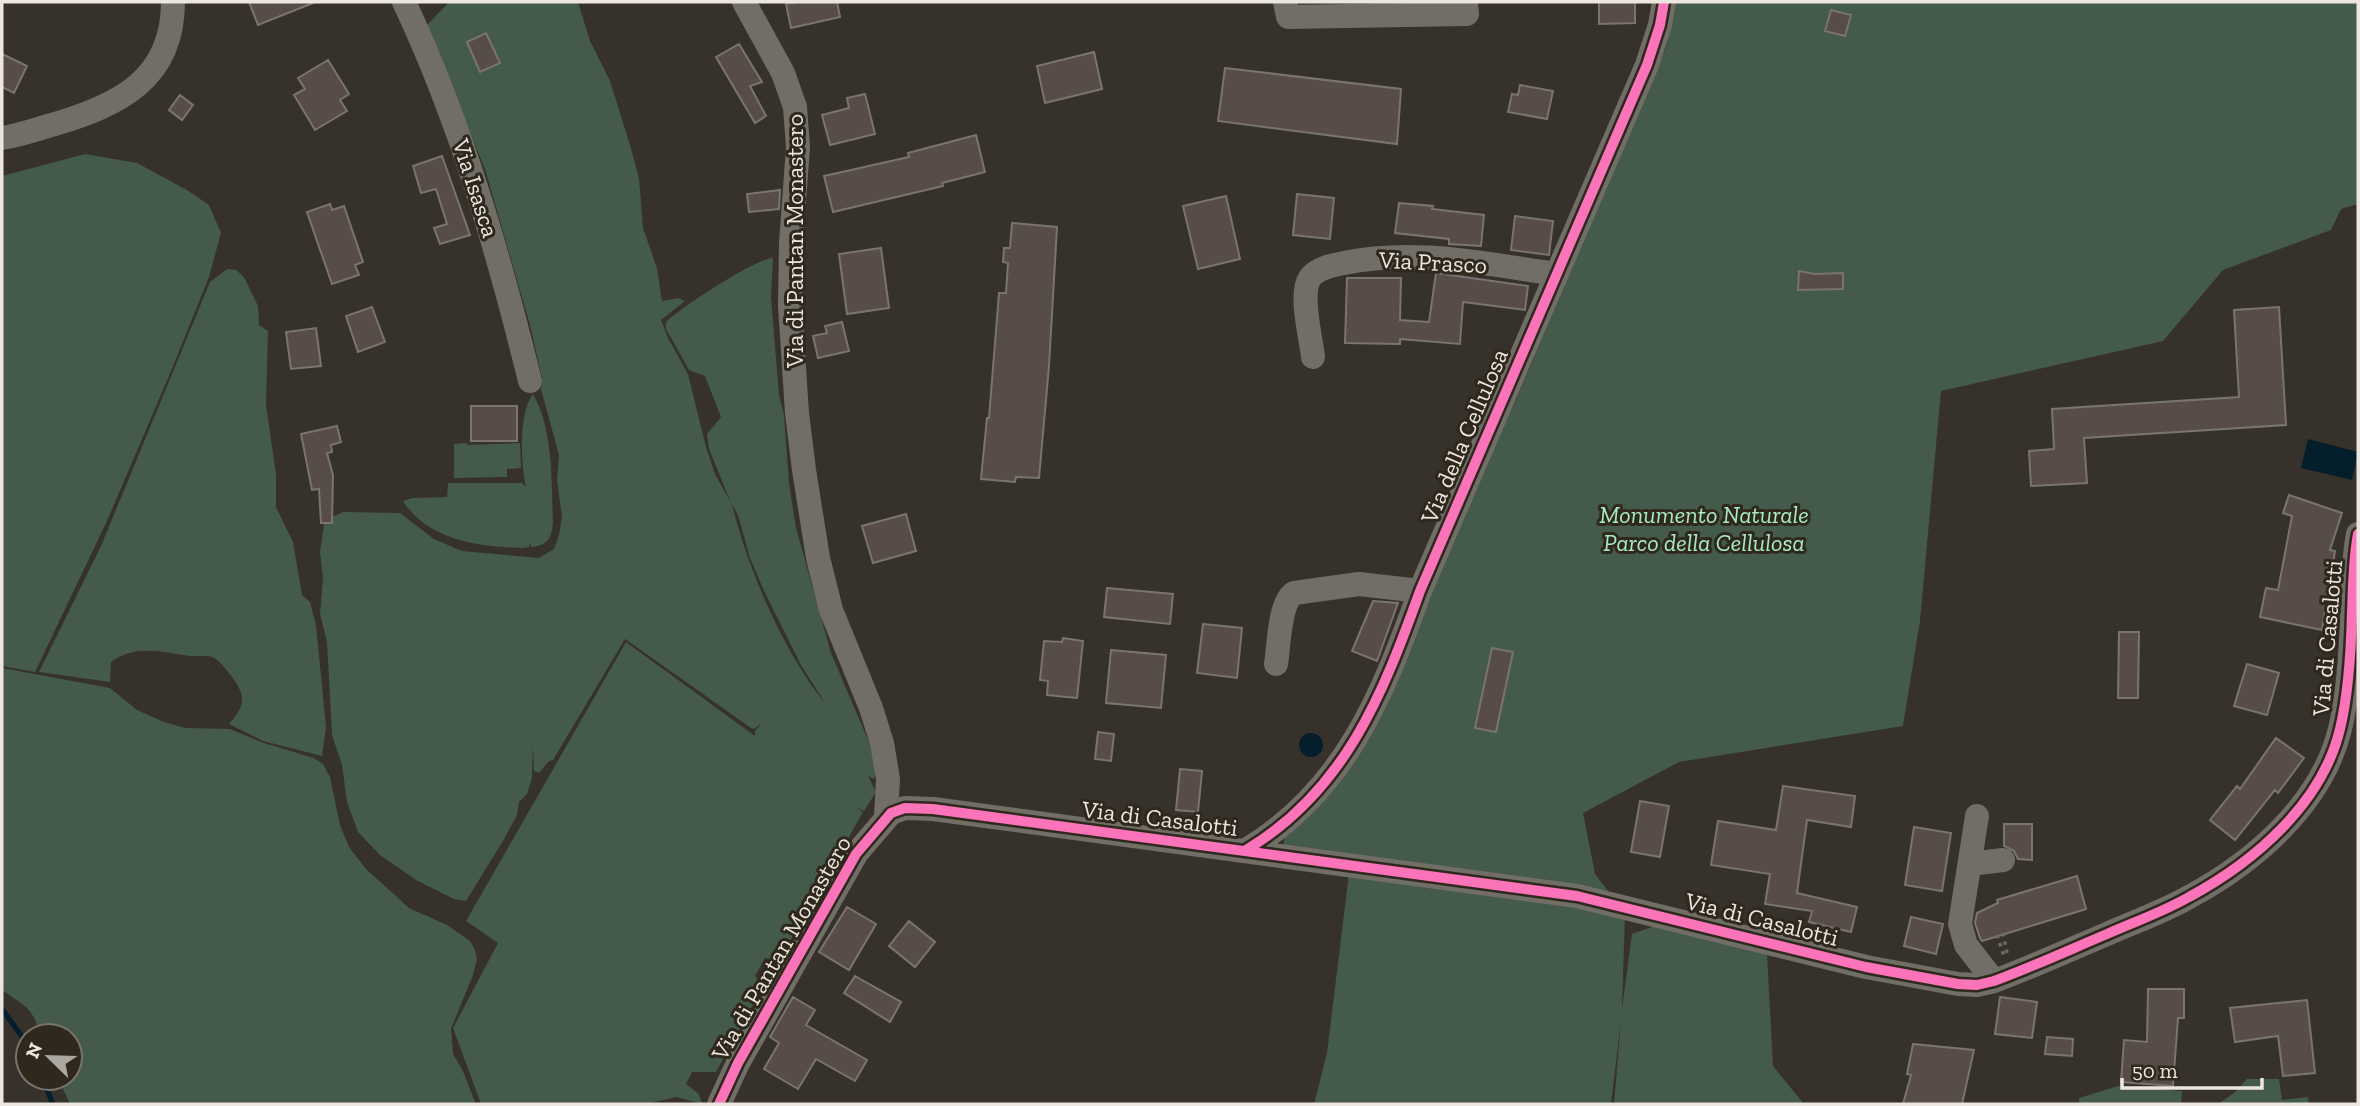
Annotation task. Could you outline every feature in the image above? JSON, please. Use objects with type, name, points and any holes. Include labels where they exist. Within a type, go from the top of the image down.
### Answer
[{"type":"street","points":[[2,138],[85,115],[134,90],[150,72],[164,46],[172,21],[173,2]]},
{"type":"street","name":"Via Isasca","points":[[404,2],[450,111],[482,204],[507,288],[530,381]]},
{"type":"street","name":"Via di Pantan Monastero","points":[[719,1104],[738,1063],[841,878],[886,816],[888,779],[882,743],[828,600],[818,558],[804,470],[797,413],[790,306],[791,235],[797,155],[795,107],[783,73],[744,2]]},
{"type":"street","points":[[1285,2],[1288,17],[1467,14],[1466,2]]},
{"type":"street","name":"Via della Cellulosa","points":[[1246,850],[1287,821],[1320,788],[1346,754],[1394,665],[1420,591],[1647,65],[1660,25],[1664,2]]},
{"type":"street","name":"Via Prasco","points":[[1313,357],[1305,292],[1311,276],[1321,269],[1371,258],[1415,256],[1557,274]]},
{"type":"street","name":"Via di Casalotti","points":[[886,816],[901,808],[933,809],[1577,896],[1866,967],[1977,985],[2003,967],[2189,897],[2235,868],[2276,833],[2312,791],[2333,754],[2341,726],[2355,645],[2354,563],[2358,534]]},
{"type":"street","points":[[1276,664],[1284,609],[1289,596],[1294,593],[1359,584],[1420,591]]},
{"type":"street","points":[[1957,960],[1977,816]]},
{"type":"street","points":[[1970,864],[2003,860]]},
{"type":"street","points":[[1960,924],[1966,945],[2003,967]]},
{"type":"path","points":[[2003,933],[2006,941],[2003,943],[2003,967]]},
{"type":"path","points":[[1997,935],[2003,967]]},
{"type":"green space","points":[[449,2],[578,2],[590,41],[610,81],[630,145],[639,178],[643,228],[657,268],[662,301],[678,298],[685,301],[661,320],[688,374],[715,474],[731,503],[709,449],[707,434],[721,417],[705,376],[689,370],[666,329],[666,322],[735,275],[773,258],[771,297],[779,395],[784,415],[789,483],[796,528],[831,653],[874,754],[874,779],[868,776],[876,792],[864,811],[857,808],[863,812],[779,961],[765,958],[755,976],[764,985],[716,1072],[692,1072],[686,1084],[699,1094],[702,1104],[676,1097],[646,1104],[481,1104],[453,1028],[498,943],[466,921],[626,642],[755,736],[755,731],[762,723],[754,729],[751,728],[625,639],[553,760],[539,773],[534,771],[533,746],[532,778],[527,794],[519,802],[517,815],[466,901],[454,899],[416,880],[380,855],[358,832],[347,802],[342,765],[332,735],[327,642],[320,614],[323,578],[320,552],[324,524],[329,518],[343,512],[400,513],[434,539],[462,551],[539,558],[554,549],[562,517],[557,480],[559,455],[541,389],[542,378],[530,325],[485,169],[426,26]],"holes":[[[732,504],[738,515],[750,558],[764,591],[801,665],[825,703],[795,660],[769,608],[747,555]]]},
{"type":"green space","name":"Monumento Naturale Parco della Cellulosa","points":[[1676,2],[2358,2],[2358,204],[2341,209],[2331,230],[2223,270],[2163,341],[1941,391],[1920,621],[1903,726],[1679,762],[1583,813],[1595,874],[1625,913],[1622,1009],[1632,934],[1657,925],[1767,954],[1773,1066],[1804,1104],[1614,1104],[1621,1021],[1611,1104],[1314,1104],[1327,1053],[1351,857],[1284,847],[1284,833],[1315,804],[1458,524],[1516,400],[1666,48]]},
{"type":"green space","points":[[85,154],[137,163],[187,190],[209,205],[221,233],[209,277],[169,376],[107,521],[35,672],[2,666],[2,176]]},
{"type":"green space","points":[[227,269],[236,270],[244,277],[258,306],[259,325],[268,331],[266,405],[276,474],[276,507],[293,542],[302,595],[310,602],[316,625],[326,727],[322,756],[263,741],[229,724],[242,704],[241,692],[225,668],[212,657],[159,651],[130,653],[111,662],[110,682],[39,672],[101,546],[210,282]]},
{"type":"green space","points":[[533,394],[545,424],[550,456],[553,522],[548,540],[531,547],[530,543],[529,547],[524,548],[490,546],[457,539],[426,525],[403,501],[412,498],[447,497],[448,483],[522,483],[526,487],[522,453],[523,426]]},
{"type":"green space","points":[[520,443],[521,468],[507,469],[507,477],[454,478],[454,444]]},
{"type":"green space","points":[[2,668],[110,688],[137,710],[164,722],[185,728],[230,729],[264,743],[314,758],[323,764],[330,777],[340,825],[349,847],[366,869],[409,908],[447,925],[470,941],[475,950],[477,959],[473,975],[451,1029],[453,1054],[476,1104],[70,1104],[64,1092],[84,1092],[84,1022],[36,1022],[22,1004],[2,990]]},
{"type":"green space","points":[[2247,1079],[2279,1079],[2282,1100],[2308,1097],[2309,1104],[2218,1104],[2234,1093]]},
{"type":"green space","points":[[2118,1086],[2182,1091],[2181,1104],[2079,1104],[2079,1098]]},
{"type":"water","points":[[2308,439],[2358,452],[2352,480],[2301,468]]},
{"type":"water","points":[[1311,733],[1320,736],[1323,745],[1320,754],[1311,757],[1302,754],[1299,745],[1302,736]]},
{"type":"building","points":[[249,2],[313,2],[313,3],[258,25]]},
{"type":"building","points":[[837,2],[840,17],[791,28],[786,4]]},
{"type":"building","points":[[1599,2],[1635,2],[1635,23],[1599,24]]},
{"type":"building","points":[[1831,10],[1851,15],[1845,36],[1825,31]]},
{"type":"building","points":[[486,33],[500,63],[480,72],[467,42]]},
{"type":"building","points":[[739,44],[762,82],[750,86],[766,116],[755,123],[716,57]]},
{"type":"building","points":[[1094,52],[1102,89],[1045,103],[1037,66]]},
{"type":"building","points":[[2,54],[27,66],[14,93],[2,87]]},
{"type":"building","points":[[328,60],[349,94],[340,100],[347,111],[315,130],[294,95],[305,89],[298,78]]},
{"type":"building","points":[[1225,68],[1401,89],[1397,144],[1218,121]]},
{"type":"building","points":[[1520,85],[1553,91],[1547,119],[1508,112],[1512,94],[1518,95]]},
{"type":"building","points":[[865,94],[875,134],[830,145],[822,115],[849,108],[847,98]]},
{"type":"building","points":[[180,95],[193,105],[182,120],[169,110]]},
{"type":"building","points":[[976,135],[985,172],[942,183],[943,186],[833,212],[824,176],[909,157],[908,153]]},
{"type":"building","points":[[442,156],[470,235],[440,244],[434,228],[447,224],[436,189],[421,193],[413,166]]},
{"type":"building","points":[[780,190],[779,209],[749,212],[747,194]]},
{"type":"building","points":[[1297,194],[1334,198],[1330,239],[1293,235]]},
{"type":"building","points":[[1226,196],[1240,259],[1198,269],[1183,206]]},
{"type":"building","points":[[1399,203],[1484,215],[1481,246],[1449,244],[1449,239],[1395,233]]},
{"type":"building","points":[[330,204],[332,210],[344,206],[363,262],[355,265],[359,275],[332,284],[307,212]]},
{"type":"building","points":[[1515,216],[1553,221],[1549,255],[1511,250]]},
{"type":"building","points":[[1012,223],[1057,227],[1039,478],[1016,477],[1015,482],[981,479],[999,293],[1006,293],[1008,263],[1003,262],[1004,248],[1010,248]]},
{"type":"building","points":[[881,248],[889,308],[847,314],[839,254]]},
{"type":"building","points":[[1799,271],[1815,274],[1843,273],[1843,289],[1798,290]]},
{"type":"building","points":[[1436,273],[1528,286],[1525,310],[1463,302],[1460,344],[1400,339],[1400,344],[1345,343],[1347,278],[1401,278],[1400,320],[1429,322]]},
{"type":"building","points":[[372,307],[385,342],[358,352],[346,316]]},
{"type":"building","points":[[2279,307],[2286,425],[2084,438],[2087,483],[2031,486],[2029,451],[2054,449],[2052,409],[2239,397],[2234,310]]},
{"type":"building","points":[[842,322],[849,351],[818,358],[813,336],[827,333],[825,326]]},
{"type":"building","points":[[316,328],[321,366],[291,369],[286,332]]},
{"type":"building","points":[[471,406],[517,406],[517,441],[471,441]]},
{"type":"building","points":[[337,426],[341,442],[331,445],[332,452],[327,453],[333,475],[332,523],[321,523],[319,489],[312,490],[301,434]]},
{"type":"building","points":[[2289,495],[2342,513],[2330,550],[2335,551],[2322,630],[2260,617],[2266,588],[2278,590],[2292,516],[2283,513]]},
{"type":"building","points":[[906,514],[916,551],[873,563],[862,526]]},
{"type":"building","points":[[1107,588],[1173,594],[1170,624],[1104,617]]},
{"type":"building","points":[[1373,601],[1398,603],[1377,661],[1352,651]]},
{"type":"building","points":[[1203,624],[1242,628],[1237,678],[1197,673]]},
{"type":"building","points":[[2119,632],[2139,632],[2138,698],[2118,698]]},
{"type":"building","points":[[1063,638],[1083,641],[1077,698],[1047,695],[1048,681],[1040,680],[1044,641],[1062,642]]},
{"type":"building","points":[[1492,648],[1513,652],[1496,732],[1475,728]]},
{"type":"building","points":[[1111,650],[1166,655],[1161,708],[1106,703]]},
{"type":"building","points":[[2247,664],[2279,673],[2267,715],[2234,706]]},
{"type":"building","points":[[1098,732],[1114,734],[1111,761],[1095,759]]},
{"type":"building","points":[[2276,738],[2304,758],[2278,793],[2275,790],[2235,840],[2210,820],[2237,786],[2240,789]]},
{"type":"building","points":[[1180,769],[1202,771],[1198,812],[1176,810]]},
{"type":"building","points":[[1783,786],[1855,796],[1851,827],[1807,820],[1797,893],[1857,907],[1851,932],[1809,922],[1812,911],[1765,904],[1770,874],[1711,865],[1718,821],[1776,830]]},
{"type":"building","points":[[1640,801],[1669,806],[1660,857],[1631,852]]},
{"type":"building","points":[[2004,824],[2032,824],[2032,860],[2018,859],[2014,851],[2004,846]]},
{"type":"building","points":[[1914,827],[1951,833],[1942,891],[1905,885]]},
{"type":"building","points":[[2077,876],[2086,909],[1982,941],[1980,938],[1975,923],[1977,913],[1998,903],[1997,900]]},
{"type":"building","points":[[847,907],[876,924],[849,970],[819,952]]},
{"type":"building","points":[[1911,917],[1943,924],[1936,954],[1904,946]]},
{"type":"building","points":[[909,921],[935,942],[915,967],[889,946]]},
{"type":"building","points":[[855,976],[901,1002],[890,1022],[844,993]]},
{"type":"building","points":[[2148,989],[2184,989],[2184,1018],[2178,1018],[2173,1086],[2121,1082],[2124,1040],[2147,1042]]},
{"type":"building","points":[[793,997],[815,1010],[806,1025],[867,1060],[855,1081],[816,1059],[798,1089],[764,1069],[779,1043],[770,1037]]},
{"type":"building","points":[[2000,997],[2037,1002],[2032,1038],[1995,1034]]},
{"type":"building","points":[[2307,1000],[2315,1073],[2283,1076],[2278,1036],[2235,1042],[2230,1008]]},
{"type":"building","points":[[2047,1037],[2073,1039],[2072,1056],[2045,1054]]},
{"type":"building","points":[[1913,1044],[1974,1050],[1962,1104],[1903,1104],[1911,1075],[1907,1074]]},
{"type":"waterway","points":[[2,1009],[14,1026]]},
{"type":"waterway","points":[[48,1092],[53,1104]]},
{"type":"cycle path","points":[[1246,850],[1280,826],[1310,799],[1335,769],[1375,703],[1420,591],[1647,65],[1660,25],[1664,2]]},
{"type":"cycle path","points":[[719,1104],[738,1063],[856,854],[891,813],[905,808],[933,809],[1577,896],[1866,967],[1958,984],[1977,985],[1994,981],[2148,917],[2189,897],[2237,867],[2261,848],[2301,806],[2318,782],[2331,756],[2343,715],[2349,671],[2358,534]]}]
